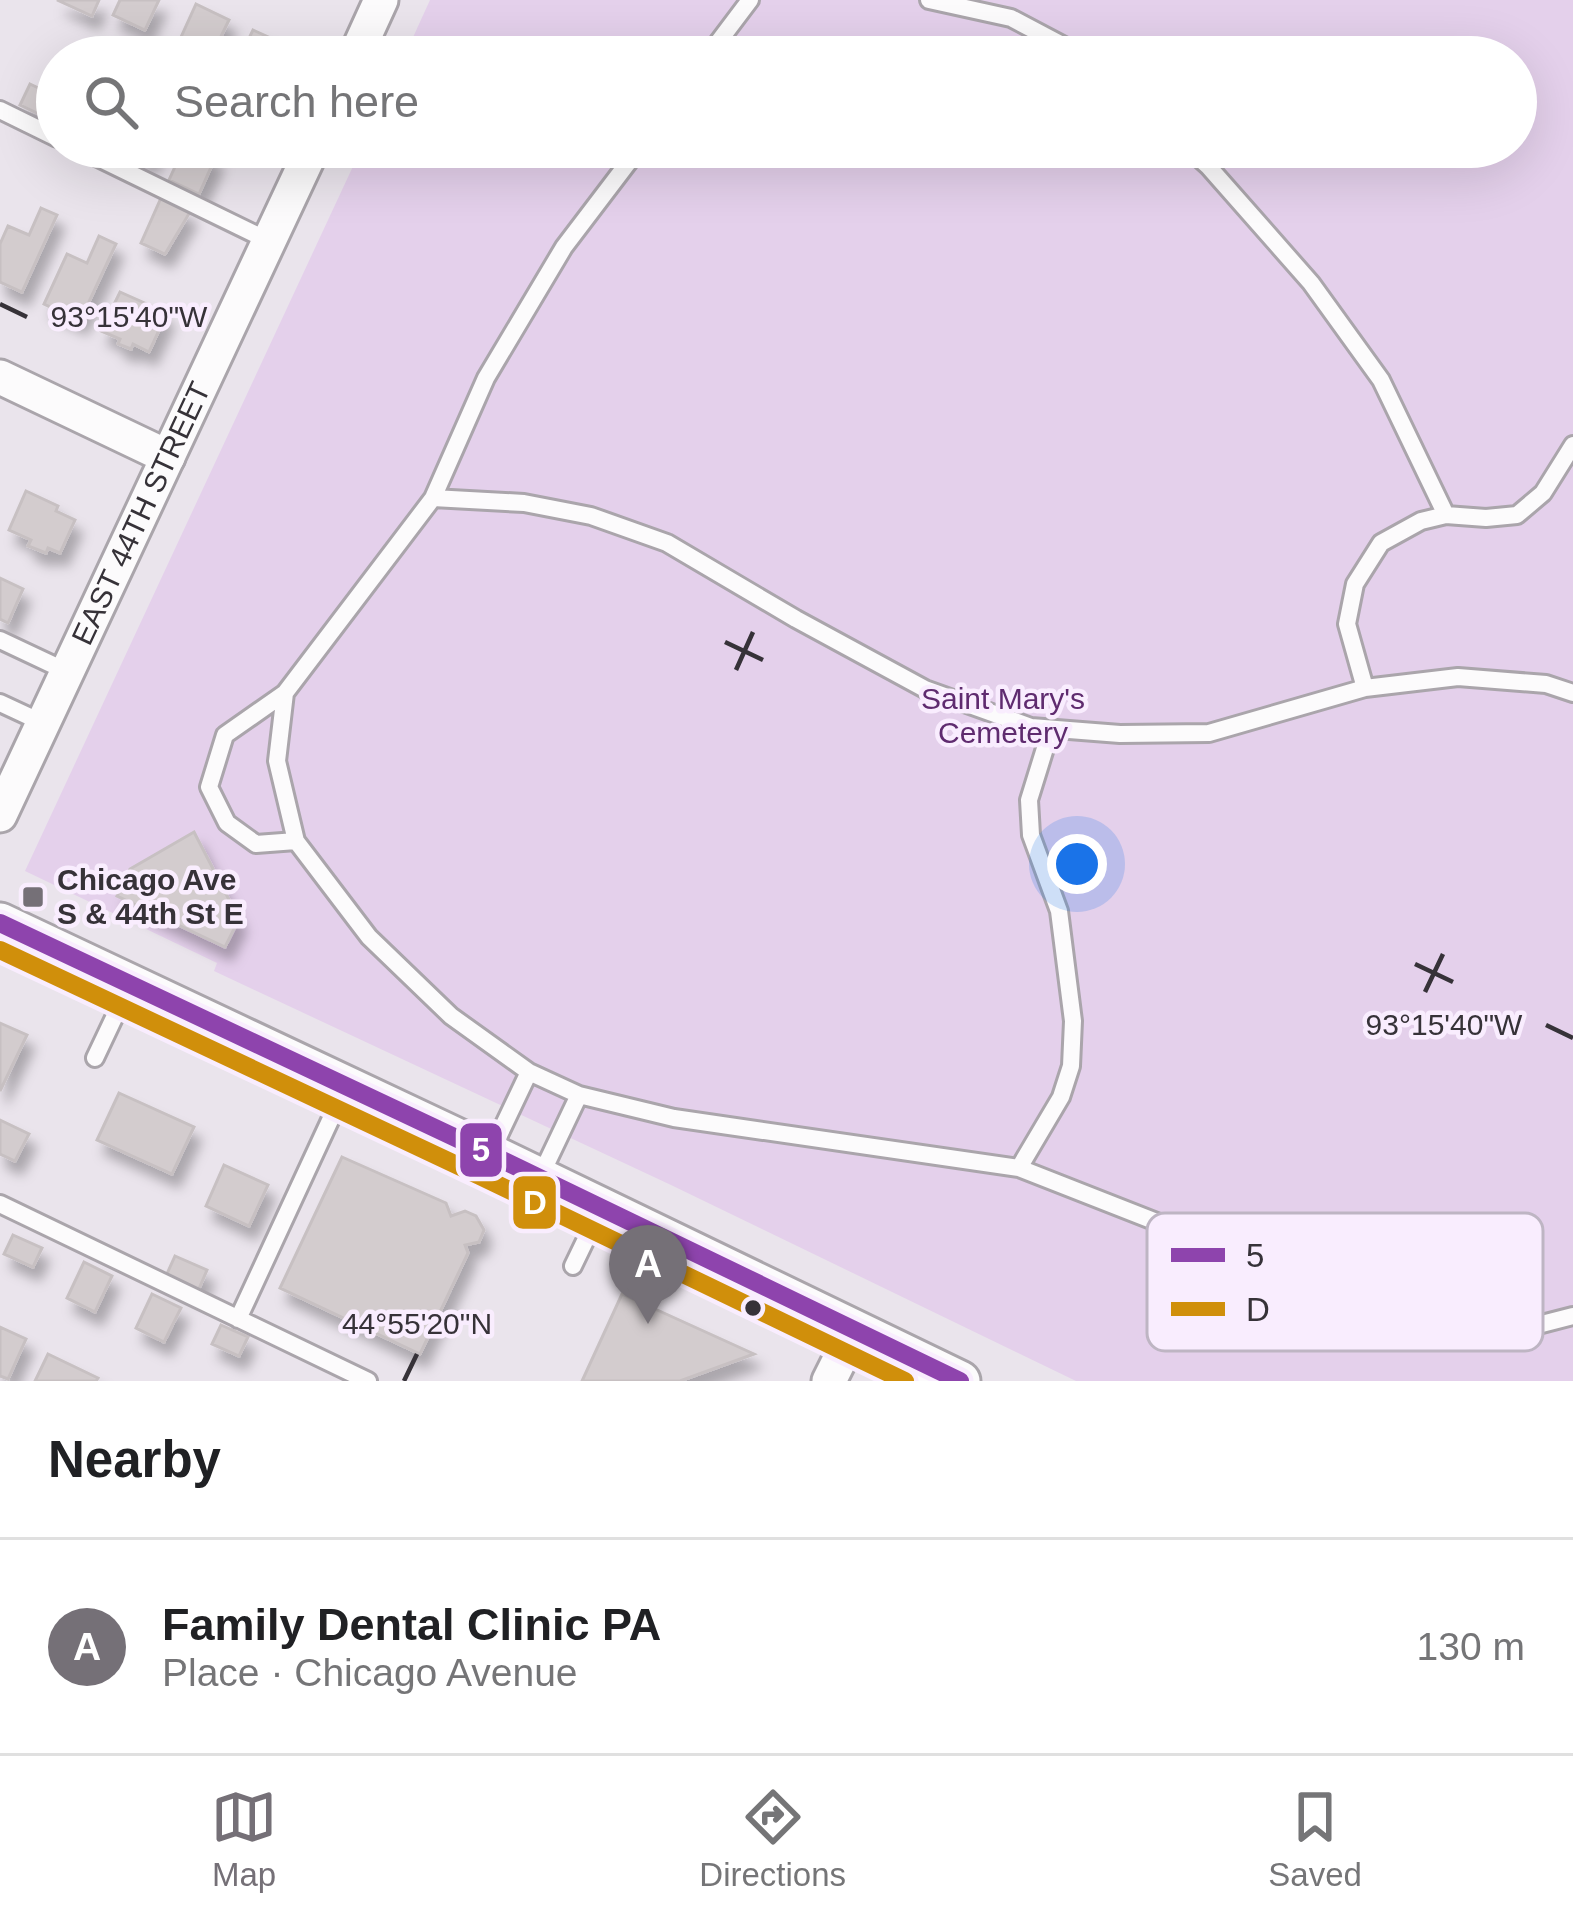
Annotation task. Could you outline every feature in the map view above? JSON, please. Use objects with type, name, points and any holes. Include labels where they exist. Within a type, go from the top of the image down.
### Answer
[{"type":"street","points":[[360,36],[368,4]]},
{"type":"street","name":"EAST 44TH STREET","points":[[0,815],[303,168]]},
{"type":"street","points":[[0,377],[168,457]]},
{"type":"street","points":[[0,923],[960,1381]]},
{"type":"street","points":[[829,1381],[854,1330]]},
{"type":"lane","points":[[723,36],[750,0]]},
{"type":"lane","points":[[928,0],[1010,19],[1044,36]]},
{"type":"lane","points":[[0,110],[36,128]]},
{"type":"lane","points":[[119,168],[269,241]]},
{"type":"lane","points":[[296,841],[256,844],[226,823],[208,787],[225,735],[285,694],[433,498],[486,377],[564,247],[624,168]]},
{"type":"lane","points":[[1210,168],[1311,283],[1381,380],[1446,515]]},
{"type":"lane","points":[[1365,688],[1347,624],[1355,584],[1381,543],[1420,521],[1446,515],[1517,514],[1543,493],[1573,445]]},
{"type":"lane","points":[[433,498],[524,503],[591,516],[667,543],[925,689],[1030,728],[1210,733],[1365,688],[1458,677],[1546,684],[1573,693]]},
{"type":"lane","points":[[0,640],[68,672]]},
{"type":"lane","points":[[285,694],[277,760],[296,841],[369,937],[451,1016],[529,1072],[579,1095],[674,1118],[1019,1168],[1147,1218]]},
{"type":"lane","points":[[0,703],[44,723]]},
{"type":"lane","points":[[1019,1168],[1061,1097],[1071,1066],[1073,1021],[1059,910],[1031,835],[1029,800],[1051,729]]},
{"type":"lane","points":[[95,1058],[130,984]]},
{"type":"lane","points":[[490,1154],[529,1072]]},
{"type":"lane","points":[[238,1319],[346,1086]]},
{"type":"lane","points":[[539,1178],[579,1095]]},
{"type":"lane","points":[[0,1204],[368,1381]]},
{"type":"lane","points":[[573,1266],[601,1208]]},
{"type":"lane","points":[[1543,1324],[1573,1316]]},
{"type":"green space","name":"Saint Mary's Cemetery","points":[[430,0],[1573,0],[1573,1381],[1076,1381],[214,971],[217,963],[25,871],[352,168],[1537,168],[1537,36],[414,36]]},
{"type":"building","points":[[57,0],[99,0],[92,16]]},
{"type":"building","points":[[120,0],[159,0],[145,30],[113,15]]},
{"type":"building","points":[[196,4],[229,20],[221,36],[182,36]]},
{"type":"building","points":[[30,84],[36,87],[36,112],[20,105]]},
{"type":"building","points":[[174,168],[211,168],[199,194],[169,180]]},
{"type":"building","points":[[161,198],[190,212],[165,254],[141,243]]},
{"type":"building","points":[[41,208],[57,215],[22,292],[0,282],[0,244],[8,226],[29,235]]},
{"type":"building","points":[[99,236],[116,244],[80,321],[44,304],[67,254],[87,263]]},
{"type":"building","points":[[120,292],[167,313],[149,352],[133,344],[131,349],[118,344],[120,339],[101,331]]},
{"type":"building","points":[[26,491],[75,520],[60,553],[28,546],[31,540],[9,530]]},
{"type":"building","points":[[0,578],[23,589],[8,623],[0,619]]},
{"type":"building","points":[[194,832],[239,919],[225,947],[117,896],[130,869]]},
{"type":"building","points":[[0,1023],[27,1035],[0,1091]]},
{"type":"building","points":[[119,1093],[194,1127],[172,1174],[97,1140]]},
{"type":"building","points":[[0,1120],[29,1134],[15,1161],[0,1154]]},
{"type":"building","points":[[342,1157],[446,1203],[451,1216],[465,1211],[476,1216],[484,1230],[479,1242],[465,1245],[468,1253],[420,1354],[280,1288]]},
{"type":"building","points":[[224,1165],[268,1185],[249,1226],[206,1206]]},
{"type":"building","points":[[13,1235],[42,1248],[33,1267],[4,1254]]},
{"type":"building","points":[[175,1256],[207,1270],[198,1291],[166,1276]]},
{"type":"building","points":[[84,1262],[112,1276],[95,1312],[67,1298]]},
{"type":"building","points":[[152,1294],[181,1308],[164,1342],[136,1328]]},
{"type":"building","points":[[622,1294],[754,1354],[680,1381],[582,1381]]},
{"type":"building","points":[[221,1325],[248,1337],[239,1356],[212,1344]]},
{"type":"building","points":[[0,1327],[26,1339],[8,1379],[0,1376]]},
{"type":"building","points":[[48,1354],[98,1378],[35,1381]]},
{"type":"transit line","name":"5","points":[[0,923],[960,1381]]},
{"type":"transit line","name":"D","points":[[0,950],[905,1381]]},
{"type":"place","name":"Chicago Ave S & 44th St E","points":[[33,897]]},
{"type":"place","name":"Family Dental Clinic PA","points":[[648,1324]]}]
